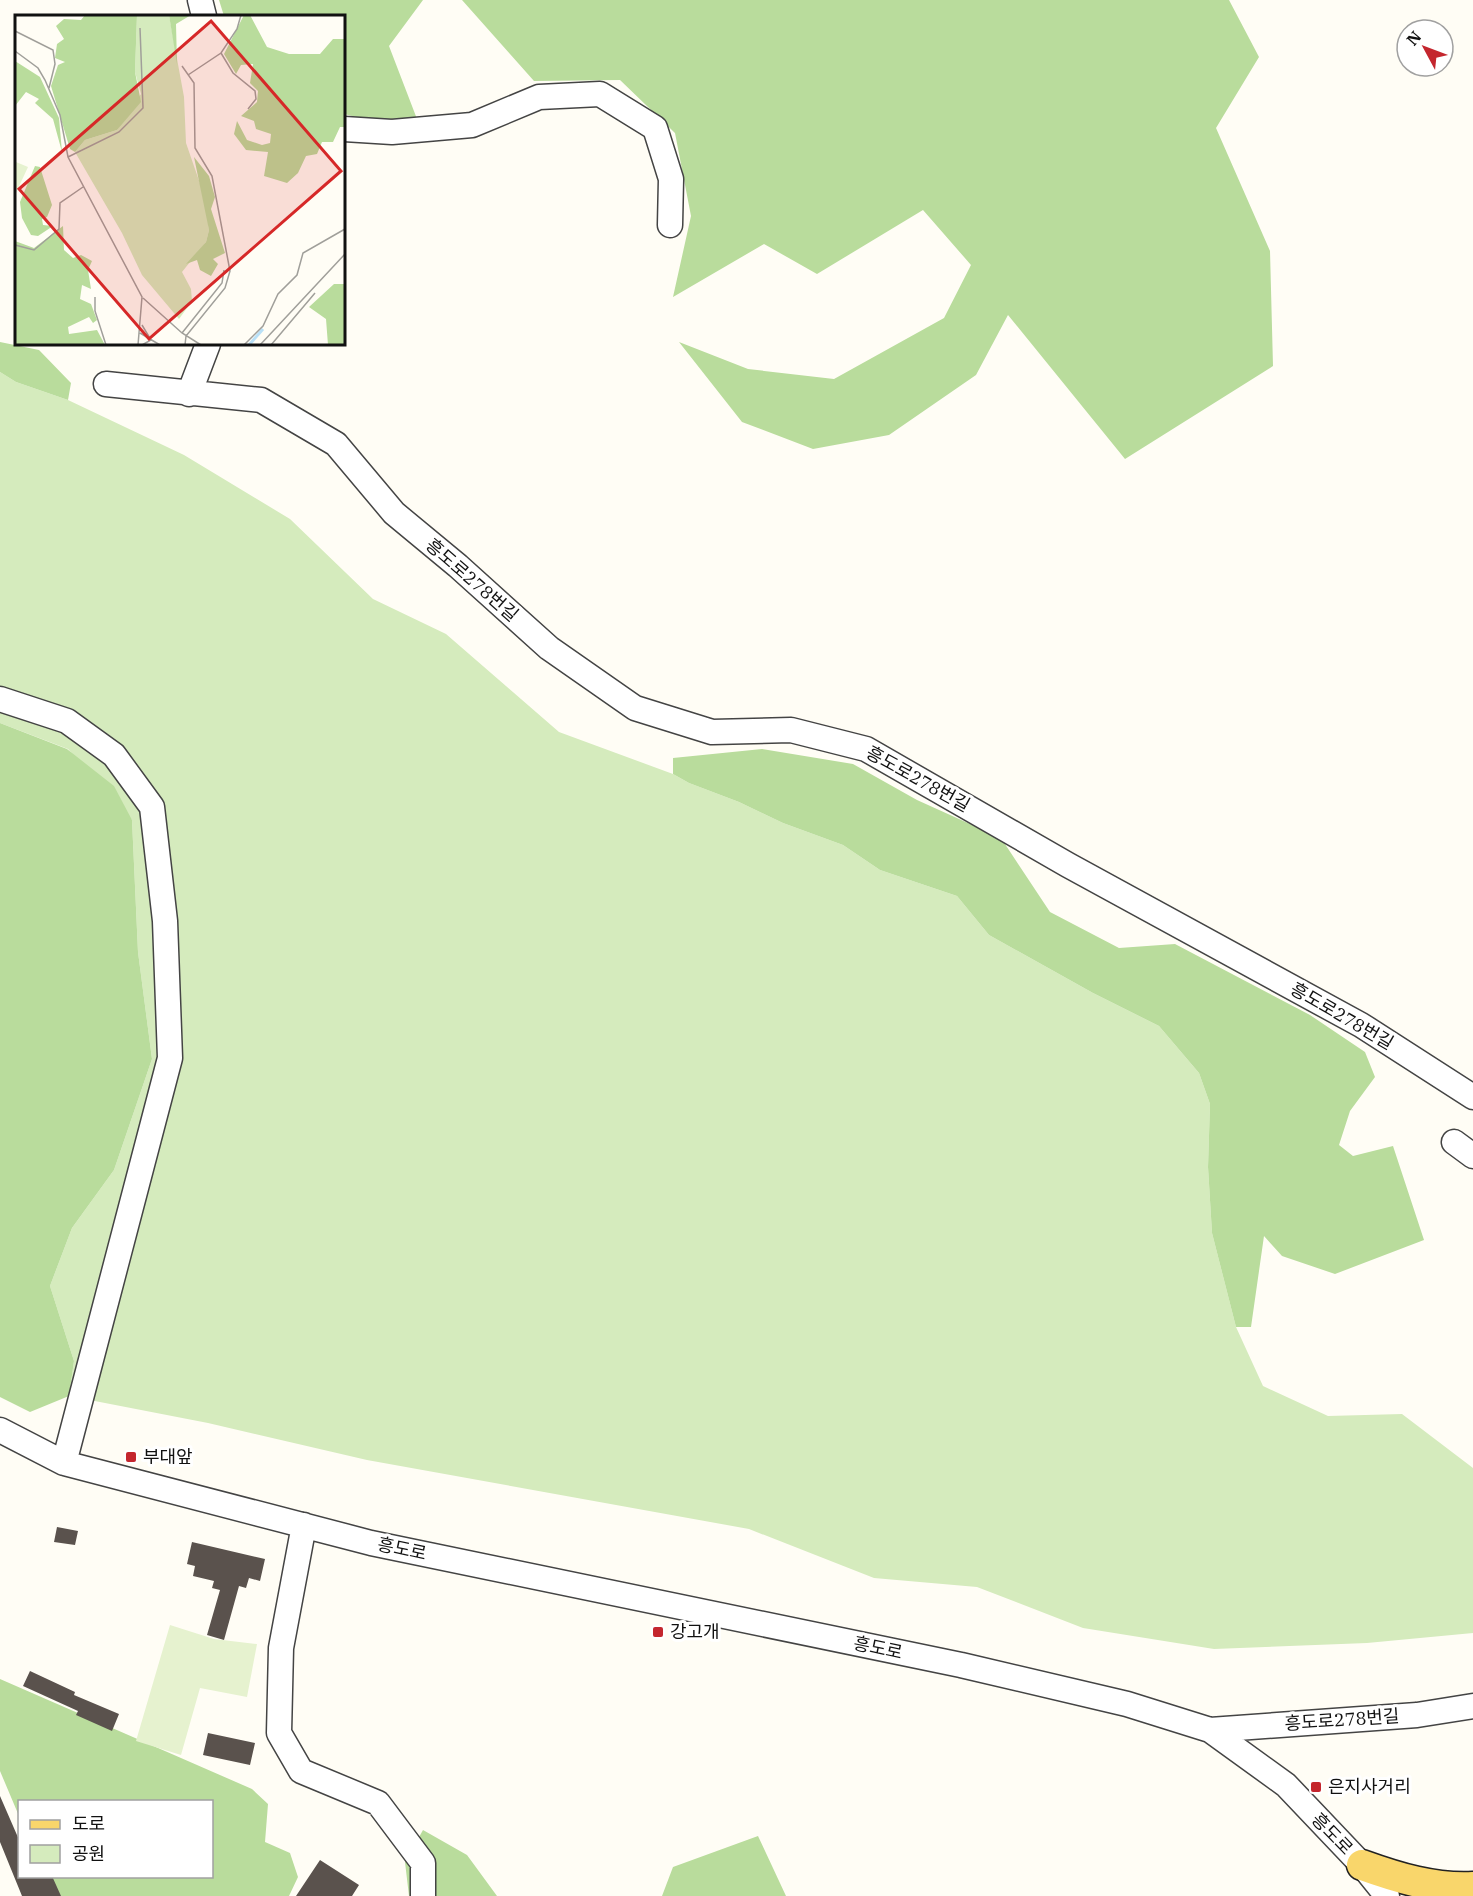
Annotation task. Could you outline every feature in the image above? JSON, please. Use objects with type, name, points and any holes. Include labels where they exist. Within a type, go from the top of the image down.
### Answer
[{"type":"main road","points":[[1362,1865],[1418,1883],[1455,1888],[1473,1887]]},
{"type":"main road","points":[[1463,1896],[1473,1893]]},
{"type":"street","points":[[200,0],[204,15]]},
{"type":"street","points":[[345,129],[392,132],[471,124],[539,97],[600,94],[655,128],[671,180],[670,225]]},
{"type":"street","points":[[189,394],[208,345]]},
{"type":"street","name":"흥도로278번길","points":[[106,384],[261,400],[336,444],[394,513],[458,566],[549,648],[635,708],[712,732],[791,730],[866,749],[1068,865],[1362,1025],[1473,1097]]},
{"type":"street","points":[[0,699],[67,721],[114,755],[152,807],[165,921],[170,1058],[64,1463]]},
{"type":"street","name":"흥도로","points":[[0,1430],[64,1463],[371,1543],[961,1665],[1127,1704],[1210,1730],[1286,1785],[1362,1865],[1387,1896]]},
{"type":"street","points":[[304,1525],[281,1648],[279,1733],[301,1771],[378,1803],[423,1863],[423,1896]]},
{"type":"street","name":"흥도로278번길","points":[[1210,1730],[1417,1715],[1473,1706]]},
{"type":"green space","points":[[219,0],[423,0],[389,46],[417,119],[369,120],[345,114],[345,15],[224,15]]},
{"type":"green space","points":[[462,0],[1229,0],[1259,57],[1216,128],[1270,251],[1273,366],[1125,459],[1008,315],[976,375],[889,435],[813,449],[742,422],[679,342],[748,369],[834,379],[944,318],[971,265],[923,210],[817,274],[764,244],[673,297],[691,216],[675,133],[620,80],[534,81]]},
{"type":"green space","points":[[0,342],[39,350],[71,383],[68,400],[16,382],[0,372]]},
{"type":"green space","points":[[0,372],[16,382],[68,400],[184,455],[290,519],[373,599],[446,634],[559,732],[673,774],[783,823],[843,845],[880,870],[957,896],[989,935],[1093,993],[1159,1026],[1199,1073],[1210,1104],[1208,1167],[1212,1233],[1236,1327],[1263,1386],[1328,1416],[1402,1414],[1473,1468],[1473,1633],[1367,1643],[1214,1649],[1083,1628],[977,1587],[874,1578],[749,1529],[367,1460],[208,1423],[69,1396],[74,1361],[50,1286],[72,1228],[114,1170],[152,1059],[138,952],[132,820],[68,749],[0,723]]},
{"type":"green space","points":[[0,723],[67,749],[114,786],[132,820],[138,952],[152,1059],[114,1170],[72,1228],[50,1286],[74,1361],[69,1396],[30,1412],[0,1397]]},
{"type":"green space","points":[[762,749],[853,764],[917,800],[1001,838],[1050,912],[1119,948],[1175,944],[1310,1015],[1365,1052],[1375,1077],[1350,1111],[1339,1145],[1353,1156],[1393,1146],[1424,1240],[1335,1274],[1282,1256],[1264,1236],[1251,1327],[1236,1327],[1212,1233],[1208,1167],[1210,1104],[1199,1073],[1159,1026],[1093,993],[989,935],[957,896],[880,870],[843,845],[783,823],[673,774],[673,758]]},
{"type":"green space","points":[[170,1625],[214,1639],[257,1644],[247,1697],[200,1688],[181,1755],[136,1741]]},
{"type":"green space","points":[[0,1679],[252,1789],[268,1804],[265,1842],[290,1853],[298,1877],[289,1896],[55,1896],[46,1878],[213,1878],[213,1800],[18,1800],[18,1814],[0,1771]]},
{"type":"green space","points":[[423,1830],[467,1855],[497,1896],[409,1896],[405,1862]]},
{"type":"green space","points":[[758,1836],[786,1896],[662,1896],[673,1867]]},
{"type":"building","points":[[57,1527],[78,1531],[75,1545],[54,1542]]},
{"type":"building","points":[[192,1542],[265,1559],[260,1581],[249,1578],[246,1588],[239,1586],[224,1640],[207,1635],[220,1590],[212,1588],[214,1581],[193,1576],[195,1566],[187,1564]]},
{"type":"building","points":[[30,1671],[75,1692],[74,1695],[119,1714],[112,1731],[76,1715],[78,1711],[23,1686]]},
{"type":"building","points":[[208,1733],[255,1743],[250,1765],[203,1755]]},
{"type":"building","points":[[0,1796],[18,1837],[18,1878],[53,1878],[61,1896],[22,1896],[0,1842]]},
{"type":"building","points":[[320,1860],[359,1885],[352,1896],[296,1896]]},
{"type":"place","name":"부대앞","points":[[131,1457]]},
{"type":"place","name":"강고개","points":[[658,1632]]},
{"type":"place","name":"은지사거리","points":[[1316,1787]]}]
